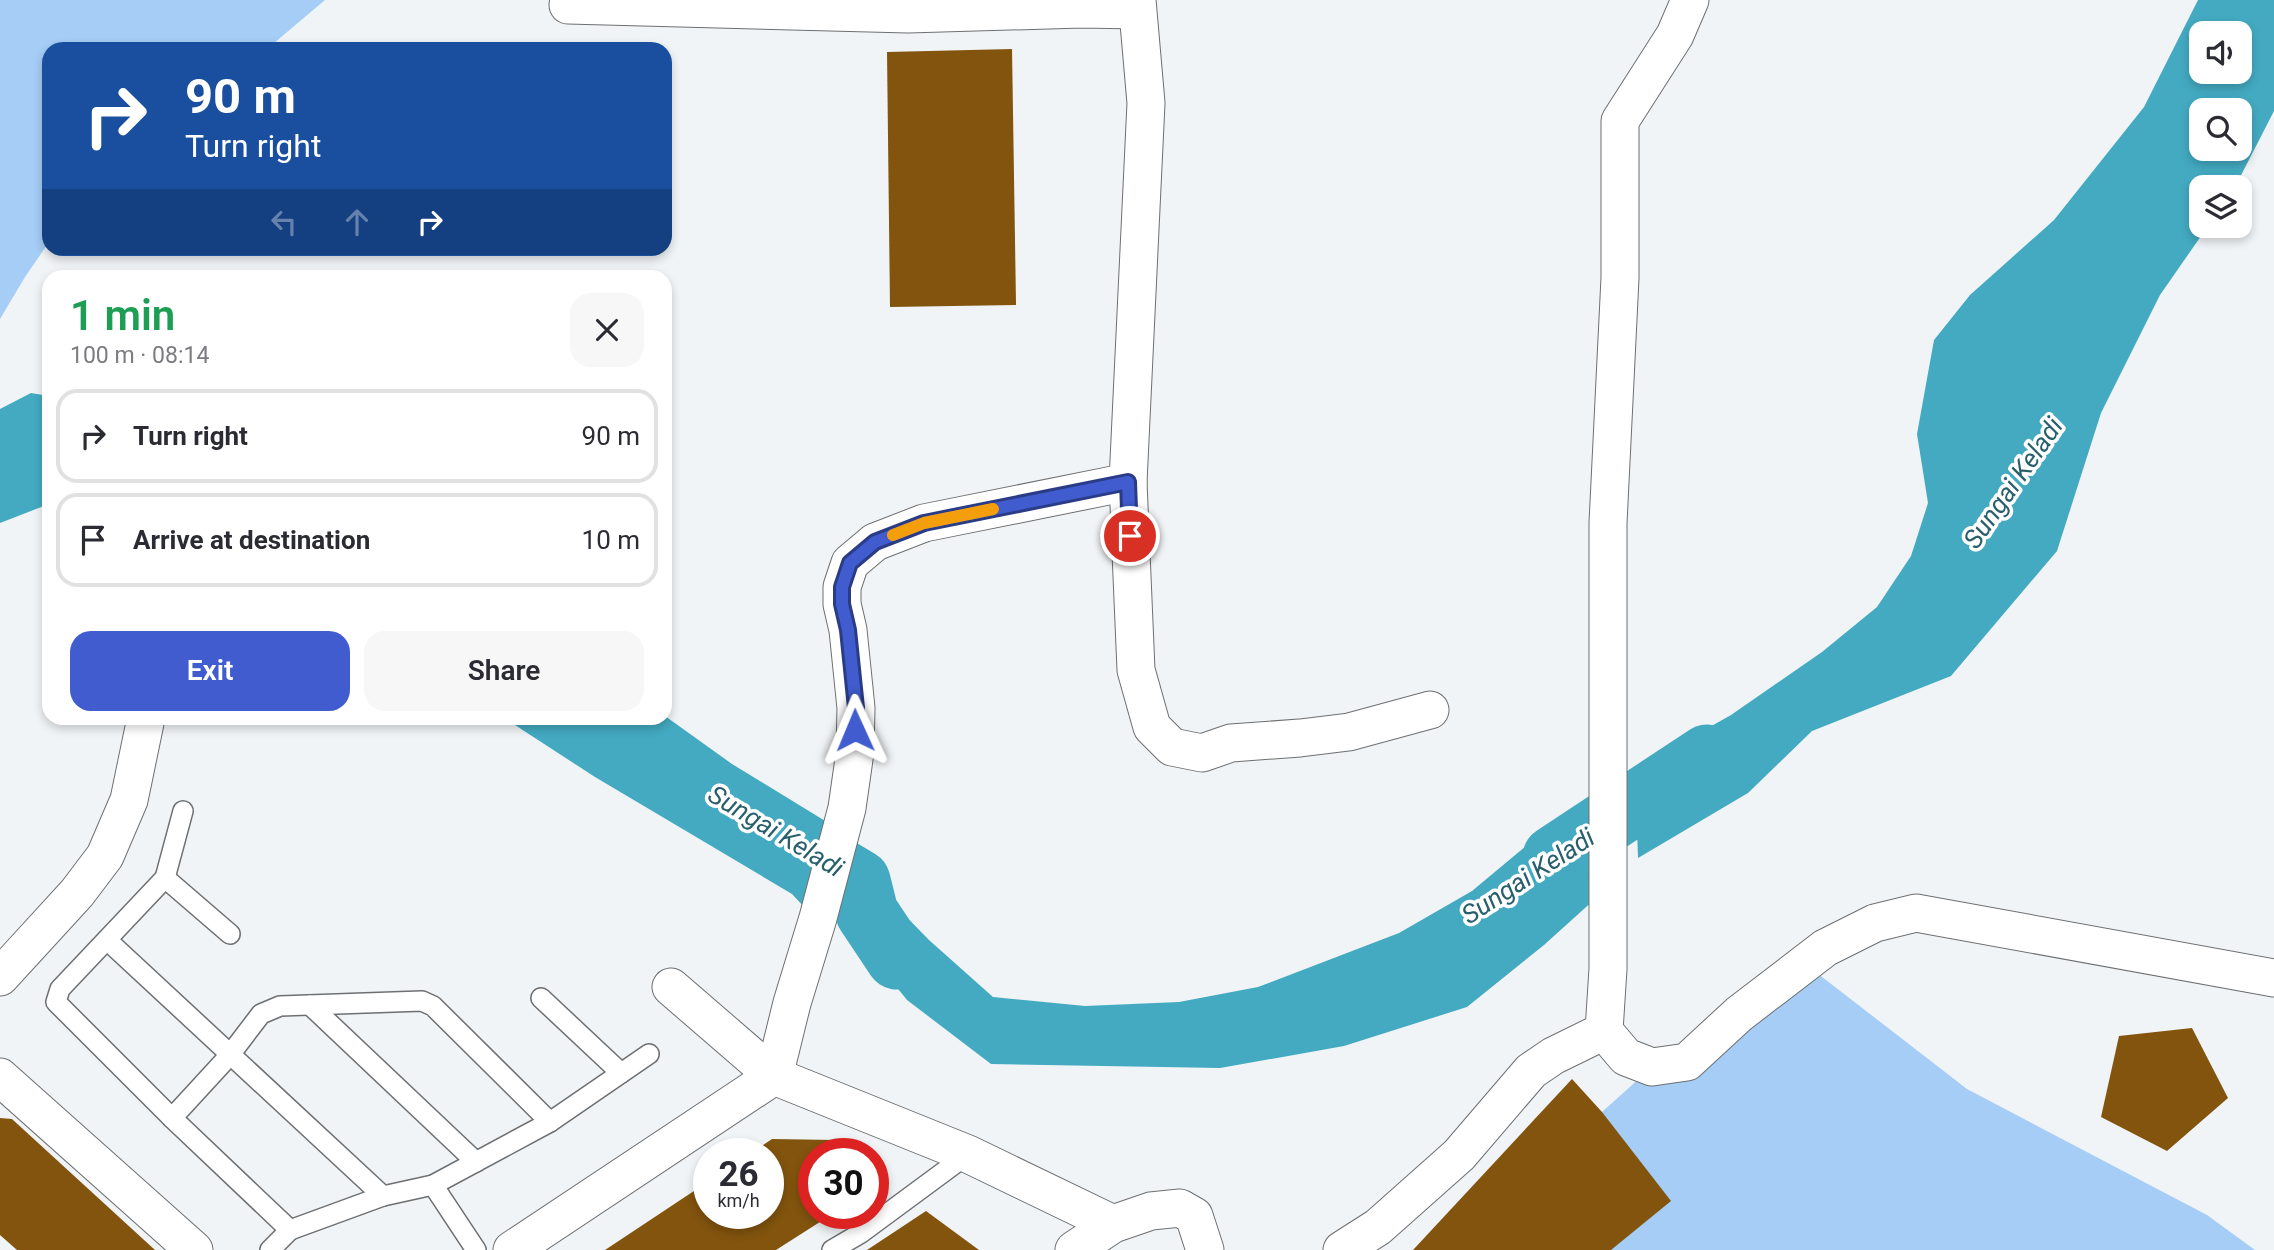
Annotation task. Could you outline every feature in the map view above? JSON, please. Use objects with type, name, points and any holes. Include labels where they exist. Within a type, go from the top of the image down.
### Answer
[{"type":"street","points":[[1690,0],[1675,35],[1620,121],[1620,278],[1608,523],[1608,969],[1604,1031],[1626,1057],[1652,1067],[1687,1062],[1739,1014],[1825,948],[1875,923],[1916,913],[2274,978]]},
{"type":"street","points":[[568,5],[908,14],[1137,5],[1146,103],[1128,482],[1136,670],[1152,727],[1172,747],[1202,753],[1231,743],[1349,732],[1430,710]]},
{"type":"street","points":[[512,1250],[774,1076],[847,808],[855,752],[856,708],[848,630],[842,604],[842,587],[850,563],[875,542],[924,523],[1128,482]]},
{"type":"street","points":[[0,977],[77,893],[106,856],[129,800],[145,725]]},
{"type":"street","points":[[671,987],[774,1076],[968,1154],[1112,1224]]},
{"type":"street","points":[[1342,1250],[1378,1227],[1459,1154],[1531,1071],[1553,1056],[1604,1031]]},
{"type":"street","points":[[0,1077],[194,1250]]},
{"type":"street","points":[[1074,1250],[1112,1224],[1151,1211],[1180,1208],[1194,1216],[1205,1250]]},
{"type":"lane","points":[[183,811],[165,878],[60,989],[56,1002],[290,1230]]},
{"type":"lane","points":[[165,878],[230,934]]},
{"type":"lane","points":[[107,940],[383,1196]]},
{"type":"lane","points":[[541,998],[621,1073]]},
{"type":"lane","points":[[173,1118],[229,1056],[261,1014],[280,1006],[422,1001],[433,1006],[550,1122]]},
{"type":"lane","points":[[310,1005],[476,1162]]},
{"type":"lane","points":[[271,1250],[290,1230],[383,1196],[433,1185],[550,1122],[649,1054]]},
{"type":"lane","points":[[832,1250],[862,1233],[968,1154]]},
{"type":"lane","points":[[433,1185],[476,1250]]},
{"type":"shaded area","points":[[0,0],[325,0],[275,42],[42,42],[42,252],[0,319]]},
{"type":"shaded area","points":[[1804,963],[1967,1089],[2207,1215],[2255,1250],[1611,1250],[1602,1112],[1652,1067]]},
{"type":"water","points":[[2198,0],[2274,0],[2274,111],[2252,154],[2252,98],[2189,98],[2189,161],[2248,161],[2241,175],[2189,175],[2189,238],[2200,238],[2160,295],[2101,413],[2057,551],[1951,676],[1812,731],[1748,793],[1638,858],[1635,774],[1731,715],[1822,652],[1877,607],[1911,556],[1928,503],[1917,434],[1934,340],[1970,295],[2054,220],[2144,107]]},
{"type":"water","points":[[31,393],[42,395],[42,507],[0,523],[0,409]]},
{"type":"water","points":[[672,721],[732,764],[835,827],[805,908],[792,894],[595,777],[515,725],[672,725]]},
{"type":"water","points":[[1591,802],[1595,899],[1544,945],[1467,1007],[1344,1046],[1220,1068],[991,1064],[907,1000],[844,922],[868,861],[886,896],[929,940],[993,997],[1085,1006],[1179,1002],[1258,987],[1399,933],[1472,891],[1526,846]]},
{"type":"building","points":[[1012,49],[1016,305],[890,307],[887,52]]},
{"type":"building","points":[[2192,1028],[2228,1098],[2167,1151],[2101,1117],[2119,1036]]},
{"type":"building","points":[[1572,1079],[1602,1112],[1671,1201],[1611,1250],[1413,1250]]},
{"type":"building","points":[[0,1118],[12,1119],[155,1250],[17,1250],[0,1235]]},
{"type":"building","points":[[784,1139],[798,1139],[798,1229],[809,1229],[776,1250],[605,1250],[693,1192],[693,1229],[784,1229]]},
{"type":"building","points":[[926,1211],[979,1250],[867,1250]]},
{"type":"waterway","name":"Sungai Keladi","points":[[1554,857],[1707,756]]},
{"type":"waterway","name":"Sungai Keladi","points":[[774,830],[859,881],[867,913],[897,958]]},
{"type":"slow traffic","points":[[893,535],[924,523],[993,509]]},
{"type":"route","points":[[855,730],[856,708],[842,587],[850,563],[875,542],[924,523],[1128,482],[1130,536]]}]
